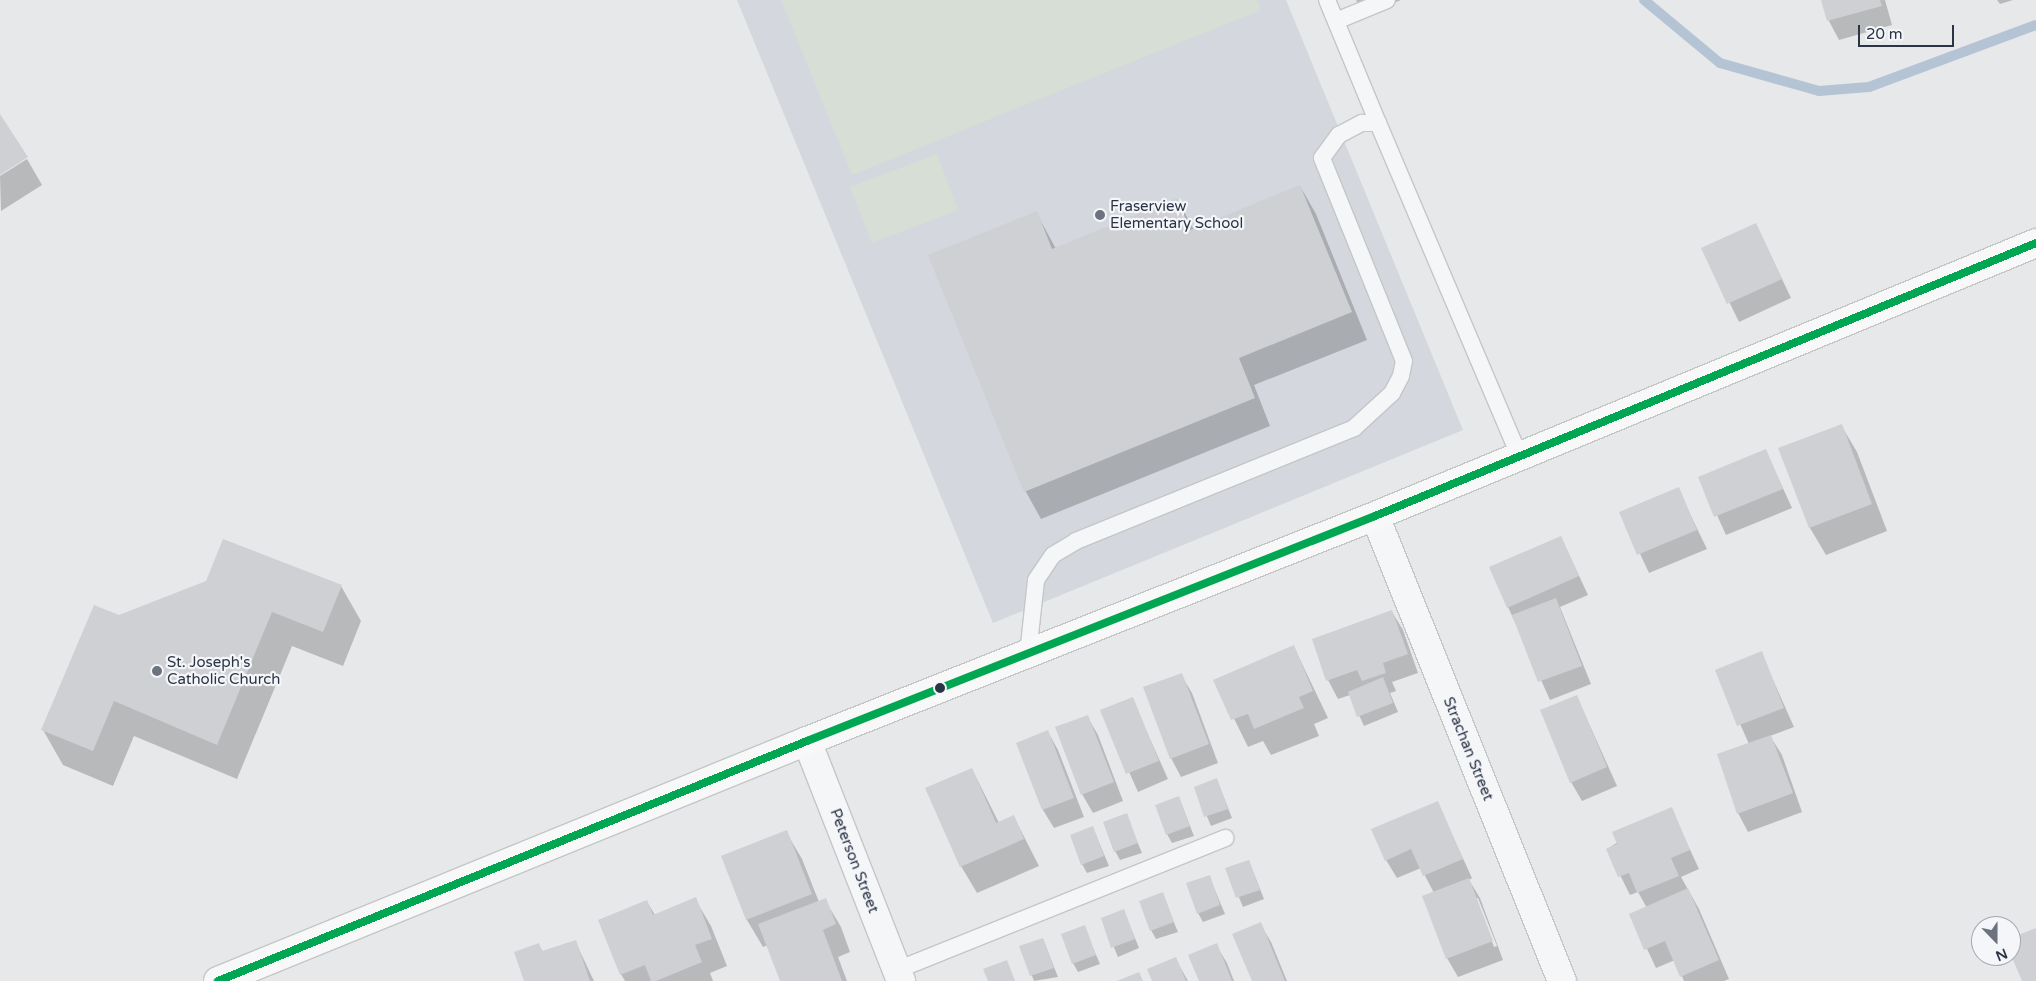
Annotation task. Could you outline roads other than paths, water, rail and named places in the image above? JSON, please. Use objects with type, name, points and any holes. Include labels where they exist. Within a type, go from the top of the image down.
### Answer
[{"type":"street","points":[[218,981],[807,741],[1375,516],[2036,243]]},
{"type":"street","name":"Strachan Street","points":[[1375,516],[1562,981]]},
{"type":"street","name":"Peterson Street","points":[[807,741],[899,976]]},
{"type":"lane","points":[[1327,0],[1520,456]]},
{"type":"lane","points":[[1336,21],[1387,0]]},
{"type":"lane","points":[[1028,654],[1036,580],[1053,555],[1076,541],[1354,428],[1374,413],[1392,393],[1401,376],[1404,361],[1322,158],[1339,135],[1362,123],[1378,123]]},
{"type":"lane","points":[[899,976],[1225,838]]},
{"type":"waterway","points":[[1644,0],[1720,63],[1819,91],[1869,87],[2036,25]]},
{"type":"place","name":"Fraserview Elementary School","points":[[1100,215]]},
{"type":"place","name":"St. Joseph's Catholic Church","points":[[157,671]]}]
